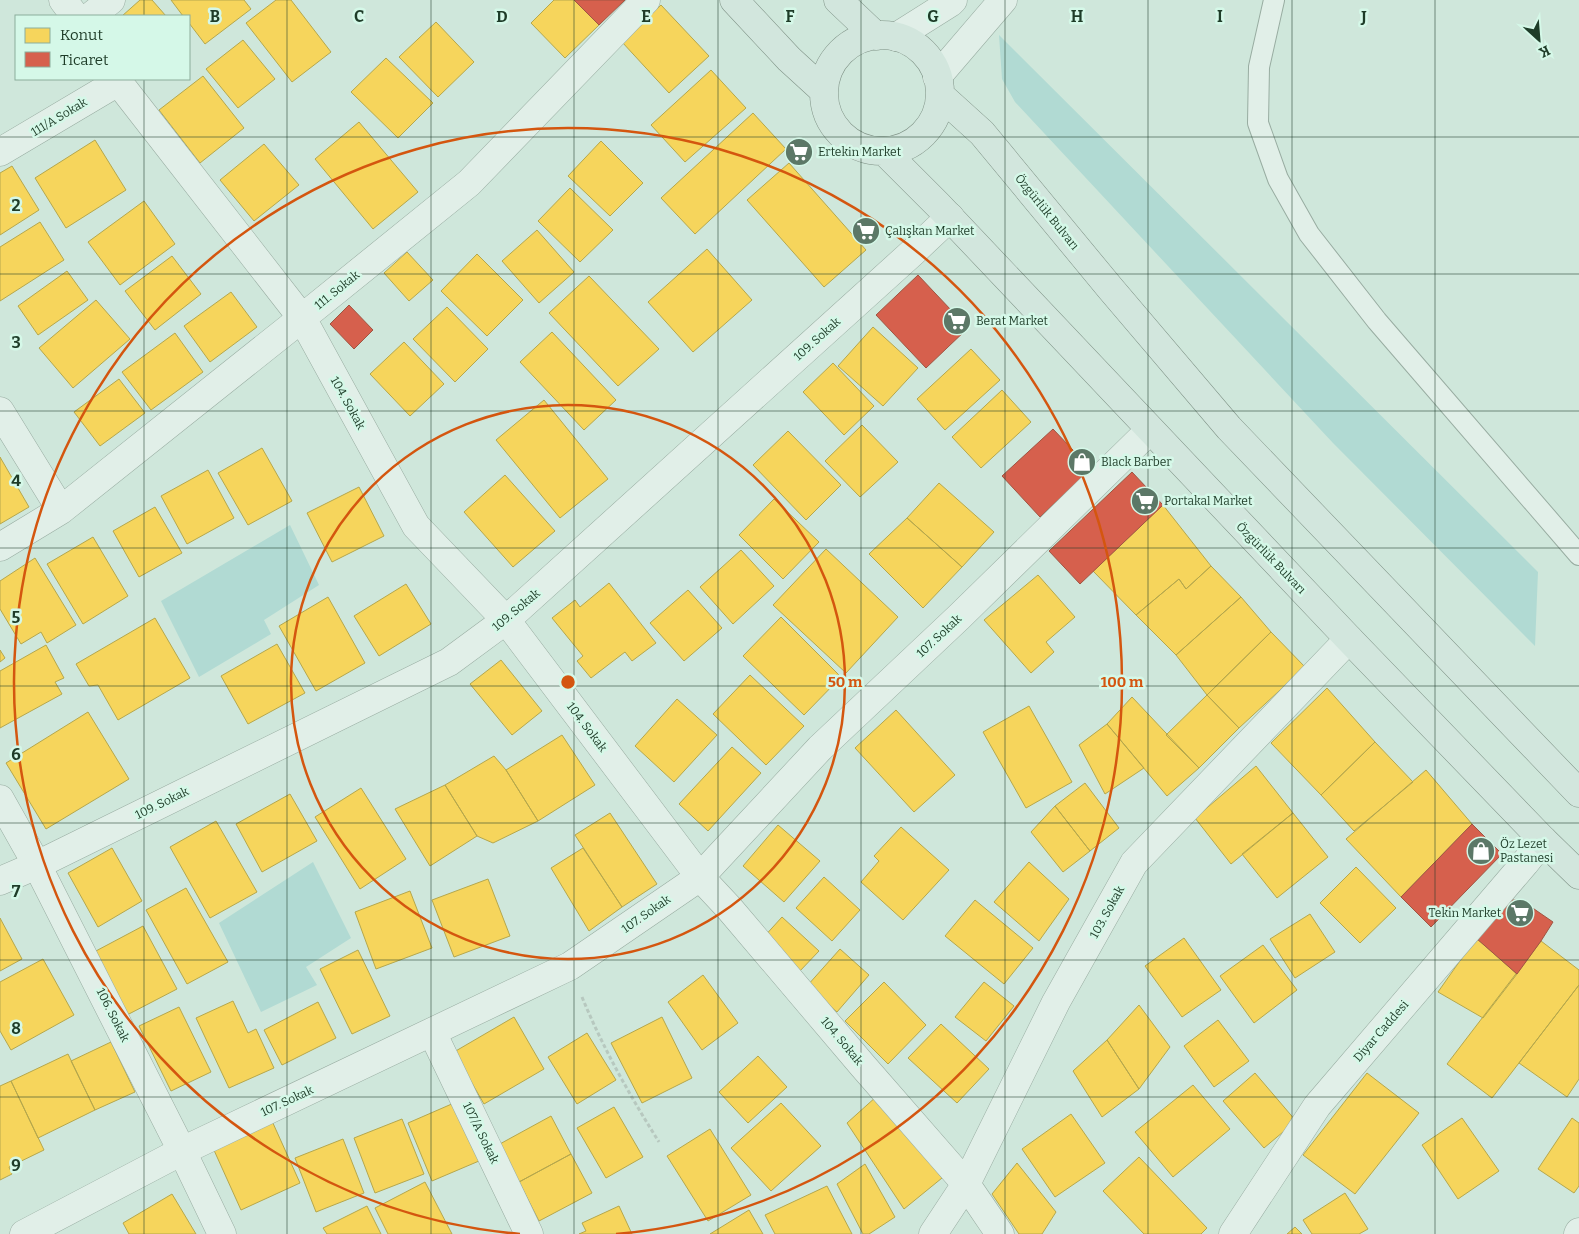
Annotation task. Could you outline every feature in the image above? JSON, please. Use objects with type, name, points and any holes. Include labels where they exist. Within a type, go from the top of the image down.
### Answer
[{"type":"main road","points":[[734,0],[789,59],[824,91]]},
{"type":"main road","points":[[838,0],[886,36]]},
{"type":"main road","points":[[886,36],[910,42],[922,51],[932,62],[939,86],[936,113],[929,127],[916,140],[901,148],[884,151],[865,149],[848,141],[835,127],[826,110],[824,91],[827,75],[834,60],[845,48],[860,39],[886,36]]},
{"type":"main road","name":"Özgürlük Bulvarı","points":[[939,86],[982,133],[1229,428],[1579,793]]},
{"type":"main road","name":"Özgürlük Bulvarı","points":[[884,151],[950,217],[1348,639],[1543,840],[1579,874]]},
{"type":"street","points":[[63,0],[74,15]]},
{"type":"street","points":[[92,15],[111,0]]},
{"type":"street","name":"111. Sokak","points":[[0,547],[61,510],[469,182],[646,0]]},
{"type":"street","points":[[886,36],[953,0]]},
{"type":"street","points":[[939,86],[1003,0]]},
{"type":"street","name":"104. Sokak","points":[[117,80],[302,318],[416,526],[506,620],[700,877],[730,908],[863,1066],[966,1184],[1000,1234]]},
{"type":"street","name":"111/A Sokak","points":[[0,152],[117,80]]},
{"type":"street","name":"109. Sokak","points":[[0,882],[448,662],[506,620],[950,217]]},
{"type":"street","points":[[0,410],[61,510]]},
{"type":"street","name":"107. Sokak","points":[[24,1234],[182,1151],[570,966],[700,877],[820,748],[959,617],[1150,430]]},
{"type":"street","name":"103. Sokak","points":[[933,1234],[966,1184],[1056,1002],[1134,863],[1348,639]]},
{"type":"street","name":"106. Sokak","points":[[0,799],[37,865],[222,1234]]},
{"type":"street","name":"Diyar Caddesi","points":[[1233,1234],[1317,1106],[1543,840]]},
{"type":"street","name":"107/A Sokak","points":[[432,1032],[529,1234]]},
{"type":"lane","points":[[1274,0],[1259,67],[1258,123],[1278,179],[1309,234],[1377,321],[1579,555]]},
{"type":"path","points":[[570,966],[595,1028],[641,1114],[659,1142]]},
{"type":"shaded area","points":[[999,35],[1538,572],[1535,646],[1333,443],[1015,102],[1002,79]]},
{"type":"shaded area","points":[[290,525],[319,585],[264,620],[271,634],[199,677],[161,601]]},
{"type":"shaded area","points":[[313,862],[351,938],[306,967],[317,985],[261,1012],[219,923]]},
{"type":"building: Konut","points":[[140,0],[152,0],[165,15],[123,15]]},
{"type":"building: Konut","points":[[171,0],[244,0],[251,9],[205,44],[190,24],[190,15],[182,15]]},
{"type":"building: Konut","points":[[276,0],[291,0],[331,52],[292,82],[246,23]]},
{"type":"building: Konut","points":[[554,0],[574,0],[599,25],[565,58],[531,23]]},
{"type":"building: Konut","points":[[661,5],[709,56],[669,93],[622,42]]},
{"type":"building: Konut","points":[[436,22],[474,62],[438,97],[399,57]]},
{"type":"building: Konut","points":[[243,40],[275,79],[238,108],[206,69]]},
{"type":"building: Konut","points":[[386,58],[433,103],[398,138],[351,92]]},
{"type":"building: Konut","points":[[711,70],[746,108],[685,162],[651,125]]},
{"type":"building: Konut","points":[[203,76],[244,128],[200,163],[159,110]]},
{"type":"building: Konut","points":[[753,113],[786,149],[695,234],[661,198]]},
{"type":"building: Konut","points":[[359,122],[418,192],[373,229],[315,159]]},
{"type":"building: Konut","points":[[95,140],[126,190],[66,228],[35,178]]},
{"type":"building: Konut","points":[[601,141],[643,183],[610,216],[568,176]]},
{"type":"building: Konut","points":[[264,144],[299,185],[254,221],[220,180]]},
{"type":"building: Konut","points":[[789,163],[866,250],[824,287],[747,200]]},
{"type":"building: Konut","points":[[12,166],[39,210],[0,235],[0,173]]},
{"type":"building: Konut","points":[[570,188],[613,230],[580,262],[538,221]]},
{"type":"building: Konut","points":[[144,201],[175,244],[120,285],[88,242]]},
{"type":"building: Konut","points":[[40,222],[64,260],[0,301],[0,247]]},
{"type":"building: Konut","points":[[537,230],[574,272],[539,303],[502,261]]},
{"type":"building: Konut","points":[[707,249],[752,300],[693,352],[648,302]]},
{"type":"building: Konut","points":[[407,252],[433,280],[409,301],[384,273]]},
{"type":"building: Konut","points":[[477,254],[523,300],[487,336],[441,291]]},
{"type":"building: Konut","points":[[172,256],[201,294],[155,330],[125,291]]},
{"type":"building: Konut","points":[[67,271],[88,300],[38,335],[18,306]]},
{"type":"building: Konut","points":[[589,276],[659,349],[618,386],[549,313]]},
{"type":"building: Konut","points":[[231,292],[257,327],[210,362],[184,326]]},
{"type":"building: Konut","points":[[96,300],[130,339],[73,388],[39,348]]},
{"type":"building: Konut","points":[[447,307],[488,349],[455,382],[413,339]]},
{"type":"building: Konut","points":[[873,327],[918,368],[883,406],[838,366]]},
{"type":"building: Konut","points":[[552,332],[616,400],[584,430],[520,362]]},
{"type":"building: Konut","points":[[175,333],[203,372],[151,410],[122,372]]},
{"type":"building: Konut","points":[[404,342],[444,384],[410,416],[370,374]]},
{"type":"building: Konut","points":[[971,349],[1000,380],[945,430],[917,399]]},
{"type":"building: Konut","points":[[833,363],[874,406],[844,435],[803,392]]},
{"type":"building: Konut","points":[[119,379],[145,413],[100,446],[74,412]]},
{"type":"building: Konut","points":[[1002,390],[1031,422],[981,468],[952,437]]},
{"type":"building: Konut","points":[[544,400],[608,479],[560,518],[496,440]]},
{"type":"building: Konut","points":[[862,425],[898,462],[860,497],[825,461]]},
{"type":"building: Konut","points":[[788,431],[841,485],[806,520],[753,465]]},
{"type":"building: Konut","points":[[262,448],[292,501],[248,525],[218,473]]},
{"type":"building: Konut","points":[[0,457],[29,507],[0,524]]},
{"type":"building: Konut","points":[[208,470],[234,518],[187,544],[161,496]]},
{"type":"building: Konut","points":[[505,475],[555,531],[513,567],[464,512]]},
{"type":"building: Konut","points":[[939,483],[994,532],[962,567],[907,518]]},
{"type":"building: Konut","points":[[359,487],[384,536],[332,562],[307,513]]},
{"type":"building: Konut","points":[[774,499],[819,542],[783,579],[739,535]]},
{"type":"building: Konut","points":[[1163,505],[1211,566],[1186,589],[1179,579],[1136,615],[1093,571]]},
{"type":"building: Konut","points":[[155,507],[182,553],[139,577],[113,531]]},
{"type":"building: Konut","points":[[907,518],[962,567],[923,608],[869,554]]},
{"type":"building: Konut","points":[[93,537],[128,596],[83,624],[47,564]]},
{"type":"building: Konut","points":[[826,549],[898,617],[846,673],[773,605]]},
{"type":"building: Konut","points":[[741,550],[774,586],[733,624],[700,587]]},
{"type":"building: Konut","points":[[35,558],[76,625],[47,643],[41,632],[21,644],[0,609],[0,581]]},
{"type":"building: Konut","points":[[1211,566],[1241,597],[1176,655],[1136,615],[1179,579],[1186,589]]},
{"type":"building: Konut","points":[[1038,575],[1075,617],[1046,642],[1054,652],[1031,673],[984,620]]},
{"type":"building: Konut","points":[[609,583],[656,643],[632,661],[625,652],[591,678],[577,661],[583,656],[552,618],[575,600],[580,607]]},
{"type":"building: Konut","points":[[406,584],[431,624],[379,656],[354,616]]},
{"type":"building: Konut","points":[[688,590],[722,628],[684,661],[650,623]]},
{"type":"building: Konut","points":[[328,597],[365,663],[316,691],[279,626]]},
{"type":"building: Konut","points":[[1241,597],[1271,632],[1207,695],[1176,655]]},
{"type":"building: Konut","points":[[781,617],[841,677],[804,715],[743,656]]},
{"type":"building: Konut","points":[[155,618],[190,678],[118,720],[98,685],[89,686],[76,664]]},
{"type":"building: Konut","points":[[1271,632],[1305,667],[1239,728],[1207,695]]},
{"type":"building: Konut","points":[[277,644],[305,693],[248,724],[221,676]]},
{"type":"building: Konut","points":[[46,645],[64,678],[55,682],[62,694],[0,728],[0,671]]},
{"type":"building: Konut","points":[[0,650],[5,658],[0,662]]},
{"type":"building: Konut","points":[[501,660],[542,711],[512,735],[470,684]]},
{"type":"building: Konut","points":[[750,675],[804,726],[766,765],[713,714]]},
{"type":"building: Konut","points":[[1327,688],[1375,742],[1321,795],[1271,743]]},
{"type":"building: Konut","points":[[1207,695],[1239,728],[1199,768],[1166,735]]},
{"type":"building: Konut","points":[[1132,697],[1199,768],[1167,796],[1107,724]]},
{"type":"building: Konut","points":[[677,699],[717,735],[674,782],[635,746]]},
{"type":"building: Konut","points":[[1029,706],[1072,782],[1026,808],[983,732]]},
{"type":"building: Konut","points":[[896,710],[955,775],[914,812],[855,748]]},
{"type":"building: Konut","points":[[88,712],[129,779],[46,829],[6,763]]},
{"type":"building: Konut","points":[[1107,724],[1144,768],[1105,794],[1079,745]]},
{"type":"building: Konut","points":[[562,735],[595,785],[538,821],[506,770]]},
{"type":"building: Konut","points":[[1375,742],[1413,782],[1354,831],[1321,795]]},
{"type":"building: Konut","points":[[732,747],[761,773],[708,831],[679,804]]},
{"type":"building: Konut","points":[[494,756],[506,770],[538,821],[493,843],[477,836],[445,785]]},
{"type":"building: Konut","points":[[1256,766],[1293,813],[1231,864],[1195,818]]},
{"type":"building: Konut","points":[[1426,770],[1472,824],[1401,897],[1346,839]]},
{"type":"building: Konut","points":[[1085,783],[1119,828],[1090,851],[1055,806]]},
{"type":"building: Konut","points":[[445,785],[477,836],[430,866],[395,809]]},
{"type":"building: Konut","points":[[361,788],[406,859],[360,889],[315,817]]},
{"type":"building: Konut","points":[[290,794],[317,841],[262,872],[236,824]]},
{"type":"building: Konut","points":[[1055,806],[1090,851],[1063,872],[1031,832]]},
{"type":"building: Konut","points":[[610,813],[657,884],[622,907],[575,835]]},
{"type":"building: Konut","points":[[1293,813],[1328,857],[1277,898],[1242,854]]},
{"type":"building: Konut","points":[[216,821],[257,892],[210,918],[170,847]]},
{"type":"building: Konut","points":[[778,825],[820,861],[784,902],[743,866]]},
{"type":"building: Konut","points":[[901,827],[949,870],[903,920],[861,882],[879,861],[874,856]]},
{"type":"building: Konut","points":[[112,848],[142,901],[98,927],[68,873]]},
{"type":"building: Konut","points":[[583,848],[622,907],[589,931],[551,868]]},
{"type":"building: Konut","points":[[1029,862],[1069,899],[1039,941],[994,902]]},
{"type":"building: Konut","points":[[1356,867],[1396,908],[1360,943],[1320,903]]},
{"type":"building: Konut","points":[[824,877],[860,910],[832,941],[796,908]]},
{"type":"building: Konut","points":[[488,879],[510,936],[454,957],[432,900]]},
{"type":"building: Konut","points":[[186,888],[228,962],[187,984],[146,910]]},
{"type":"building: Konut","points":[[410,891],[432,948],[376,969],[355,912]]},
{"type":"building: Konut","points":[[975,900],[1033,948],[1004,984],[945,936]]},
{"type":"building: Konut","points":[[1310,914],[1335,952],[1295,978],[1270,939]]},
{"type":"building: Konut","points":[[782,917],[819,951],[798,973],[762,939]]},
{"type":"building: Konut","points":[[0,918],[22,959],[0,971]]},
{"type":"building: Konut","points":[[143,926],[177,989],[127,1015],[94,952]]},
{"type":"building: Konut","points":[[1184,938],[1221,990],[1182,1017],[1145,966]]},
{"type":"building: Konut","points":[[1476,938],[1517,974],[1483,1018],[1438,992]]},
{"type":"building: Konut","points":[[1541,941],[1579,970],[1579,985],[1492,1098],[1447,1064]]},
{"type":"building: Konut","points":[[1263,945],[1297,990],[1254,1023],[1220,976]]},
{"type":"building: Konut","points":[[840,949],[869,975],[837,1012],[807,986]]},
{"type":"building: Konut","points":[[358,950],[390,1016],[352,1034],[320,969]]},
{"type":"building: Konut","points":[[43,959],[74,1015],[11,1050],[0,1031],[0,982]]},
{"type":"building: Konut","points":[[703,975],[738,1023],[702,1050],[668,1002]]},
{"type":"building: Konut","points":[[884,982],[926,1025],[888,1064],[845,1021]]},
{"type":"building: Konut","points":[[984,982],[1014,1006],[986,1041],[955,1017]]},
{"type":"building: Konut","points":[[1579,985],[1579,1079],[1567,1097],[1519,1063]]},
{"type":"building: Konut","points":[[233,1001],[248,1033],[256,1029],[274,1068],[229,1088],[196,1018]]},
{"type":"building: Konut","points":[[318,1002],[336,1038],[282,1065],[264,1030]]},
{"type":"building: Konut","points":[[1139,1005],[1170,1047],[1139,1089],[1107,1040]]},
{"type":"building: Konut","points":[[179,1007],[211,1072],[171,1091],[139,1026]]},
{"type":"building: Konut","points":[[514,1017],[544,1069],[484,1104],[454,1052]]},
{"type":"building: Konut","points":[[662,1017],[692,1078],[642,1103],[611,1043]]},
{"type":"building: Konut","points":[[1218,1020],[1249,1061],[1214,1087],[1184,1046]]},
{"type":"building: Konut","points":[[941,1024],[989,1069],[957,1103],[908,1058]]},
{"type":"building: Konut","points":[[587,1033],[616,1080],[577,1104],[548,1057]]},
{"type":"building: Konut","points":[[1107,1040],[1139,1089],[1102,1117],[1073,1071]]},
{"type":"building: Konut","points":[[111,1042],[135,1092],[95,1110],[71,1061]]},
{"type":"building: Konut","points":[[68,1054],[95,1110],[38,1138],[11,1081]]},
{"type":"building: Konut","points":[[758,1056],[787,1087],[748,1123],[719,1092]]},
{"type":"building: Konut","points":[[1255,1073],[1296,1121],[1264,1148],[1223,1101]]},
{"type":"building: Konut","points":[[1367,1073],[1419,1113],[1355,1194],[1303,1155]]},
{"type":"building: Konut","points":[[11,1081],[44,1150],[9,1167],[12,1174],[0,1180],[0,1086]]},
{"type":"building: Konut","points":[[1193,1085],[1230,1129],[1173,1177],[1135,1132]]},
{"type":"building: Konut","points":[[877,1096],[942,1178],[904,1209],[847,1123]]},
{"type":"building: Konut","points":[[454,1103],[479,1161],[432,1181],[408,1123]]},
{"type":"building: Konut","points":[[781,1103],[821,1146],[771,1191],[731,1148]]},
{"type":"building: Konut","points":[[614,1107],[643,1157],[606,1178],[577,1128]]},
{"type":"building: Konut","points":[[1071,1114],[1105,1163],[1055,1197],[1022,1149]]},
{"type":"building: Konut","points":[[551,1116],[571,1154],[519,1182],[498,1145]]},
{"type":"building: Konut","points":[[1462,1118],[1499,1171],[1458,1199],[1422,1145]]},
{"type":"building: Konut","points":[[1572,1118],[1579,1123],[1579,1186],[1574,1193],[1538,1169]]},
{"type":"building: Konut","points":[[402,1119],[424,1174],[375,1193],[354,1138]]},
{"type":"building: Konut","points":[[272,1121],[300,1183],[241,1210],[213,1148]]},
{"type":"building: Konut","points":[[710,1129],[751,1195],[708,1221],[667,1156]]},
{"type":"building: Konut","points":[[343,1139],[364,1193],[316,1212],[295,1158]]},
{"type":"building: Konut","points":[[571,1154],[592,1193],[539,1221],[519,1182]]},
{"type":"building: Konut","points":[[1139,1157],[1207,1228],[1201,1234],[1144,1234],[1103,1191]]},
{"type":"building: Konut","points":[[1017,1163],[1056,1212],[1042,1234],[1019,1234],[992,1194]]},
{"type":"building: Konut","points":[[865,1164],[895,1217],[869,1234],[863,1234],[837,1184]]},
{"type":"building: Konut","points":[[425,1182],[452,1234],[388,1234],[375,1208]]},
{"type":"building: Konut","points":[[827,1186],[852,1234],[775,1234],[765,1215]]},
{"type":"building: Konut","points":[[1345,1193],[1368,1229],[1359,1234],[1312,1234],[1303,1220]]},
{"type":"building: Konut","points":[[172,1194],[196,1234],[129,1234],[123,1223]]},
{"type":"building: Konut","points":[[367,1206],[381,1234],[327,1234],[323,1228]]},
{"type":"building: Konut","points":[[619,1206],[632,1234],[579,1234],[586,1231],[582,1223]]},
{"type":"building: Konut","points":[[749,1210],[763,1234],[710,1234]]},
{"type":"building: Konut","points":[[1295,1227],[1302,1234],[1287,1234]]},
{"type":"building: Ticaret","points":[[574,0],[625,0],[599,25]]},
{"type":"building: Ticaret","points":[[918,275],[968,328],[926,368],[876,315]]},
{"type":"building: Ticaret","points":[[349,305],[373,330],[354,349],[330,324]]},
{"type":"building: Ticaret","points":[[1053,429],[1091,469],[1040,517],[1002,476]]},
{"type":"building: Ticaret","points":[[1132,472],[1163,505],[1080,584],[1049,551]]},
{"type":"building: Ticaret","points":[[1472,824],[1502,854],[1431,927],[1401,897]]},
{"type":"building: Ticaret","points":[[1511,900],[1521,900],[1553,922],[1517,974],[1476,938]]},
{"type":"place","name":"Ertekin Market","points":[[799,152]]},
{"type":"place","name":"Çalışkan Market","points":[[866,231]]},
{"type":"place","name":"Berat Market","points":[[957,321]]},
{"type":"place","name":"Black Barber","points":[[1082,462]]},
{"type":"place","name":"Portakal Market","points":[[1145,501]]},
{"type":"place","name":"Öz Lezet Pastanesi","points":[[1481,851]]},
{"type":"place","name":"Tekin Market","points":[[1520,913]]}]
